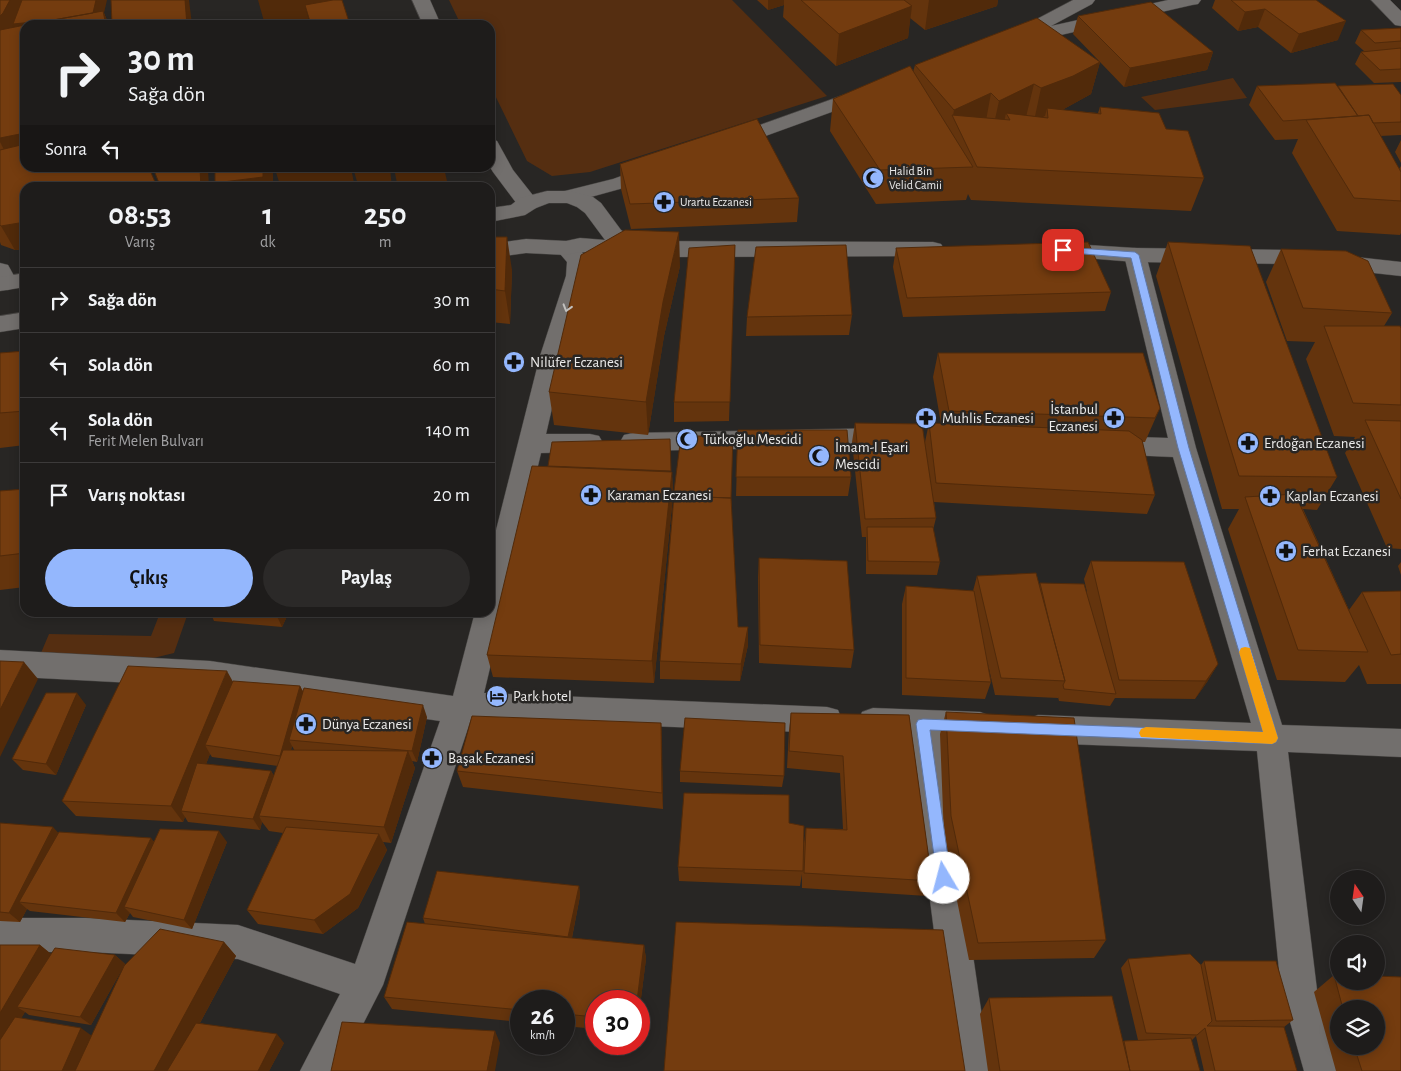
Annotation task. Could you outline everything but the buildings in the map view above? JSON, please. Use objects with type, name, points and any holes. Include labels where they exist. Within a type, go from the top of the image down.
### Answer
[{"type":"street","points":[[421,0],[430,20]]},
{"type":"street","points":[[1086,0],[1009,42],[1192,0]]},
{"type":"street","points":[[1380,0],[1401,21]]},
{"type":"street","points":[[713,149],[882,88]]},
{"type":"street","points":[[495,155],[522,206]]},
{"type":"street","points":[[495,214],[546,197],[568,197],[620,183],[676,162]]},
{"type":"street","points":[[573,246],[596,232],[604,201],[620,183]]},
{"type":"street","points":[[568,197],[585,202],[593,208],[613,235],[631,247]]},
{"type":"street","points":[[522,206],[512,225],[514,234],[526,246]]},
{"type":"street","points":[[495,250],[526,246],[631,247],[664,250],[957,249]]},
{"type":"street","points":[[495,592],[552,356],[577,276],[578,260],[573,246]]},
{"type":"street","points":[[1035,249],[1135,255],[1292,257],[1401,268]]},
{"type":"street","points":[[1135,255],[1183,448],[1272,738],[1299,990],[1323,1071]]},
{"type":"street","points":[[0,324],[20,321]]},
{"type":"street","points":[[532,444],[913,437]]},
{"type":"street","points":[[1077,443],[1183,448]]},
{"type":"street","points":[[319,1071],[364,985],[463,708],[489,617]]},
{"type":"street","points":[[0,663],[210,674],[463,708],[1401,742]]},
{"type":"street","points":[[923,724],[971,1071]]},
{"type":"street","points":[[0,935],[86,935],[238,942],[364,985]]},
{"type":"shaded area","points":[[449,0],[732,0],[827,96],[590,172],[552,176],[527,161],[495,95],[495,20],[459,20]]},
{"type":"shaded area","points":[[1233,78],[1247,98],[1155,110],[1141,97]]},
{"type":"shaded area","points":[[158,617],[187,617],[174,653],[141,661],[38,660],[49,634],[151,636]]},
{"type":"slow traffic","points":[[1146,733],[1272,738],[1245,652]]},
{"type":"place","name":"Halid Bin Velid Camii","points":[[873,178]]},
{"type":"place","name":"Urartu Eczanesi","points":[[664,202]]},
{"type":"place","name":"Nilüfer Eczanesi","points":[[514,362]]},
{"type":"place","name":"Muhlis Eczanesi","points":[[926,418]]},
{"type":"place","name":"İstanbul Eczanesi","points":[[1114,418]]},
{"type":"place","name":"Türkoğlu Mescidi","points":[[687,439]]},
{"type":"place","name":"Erdoğan Eczanesi","points":[[1248,443]]},
{"type":"place","name":"İmam-I Eşari Mescidi","points":[[819,456]]},
{"type":"place","name":"Karaman Eczanesi","points":[[591,495]]},
{"type":"place","name":"Kaplan Eczanesi","points":[[1270,496]]},
{"type":"place","name":"Ferhat Eczanesi","points":[[1286,551]]},
{"type":"place","name":"Park hotel","points":[[497,696]]},
{"type":"place","name":"Dünya Eczanesi","points":[[306,724]]},
{"type":"place","name":"Başak Eczanesi","points":[[432,758]]},
{"type":"route","points":[[944,878],[923,724],[1272,738],[1183,448],[1135,255],[1063,250]]}]
